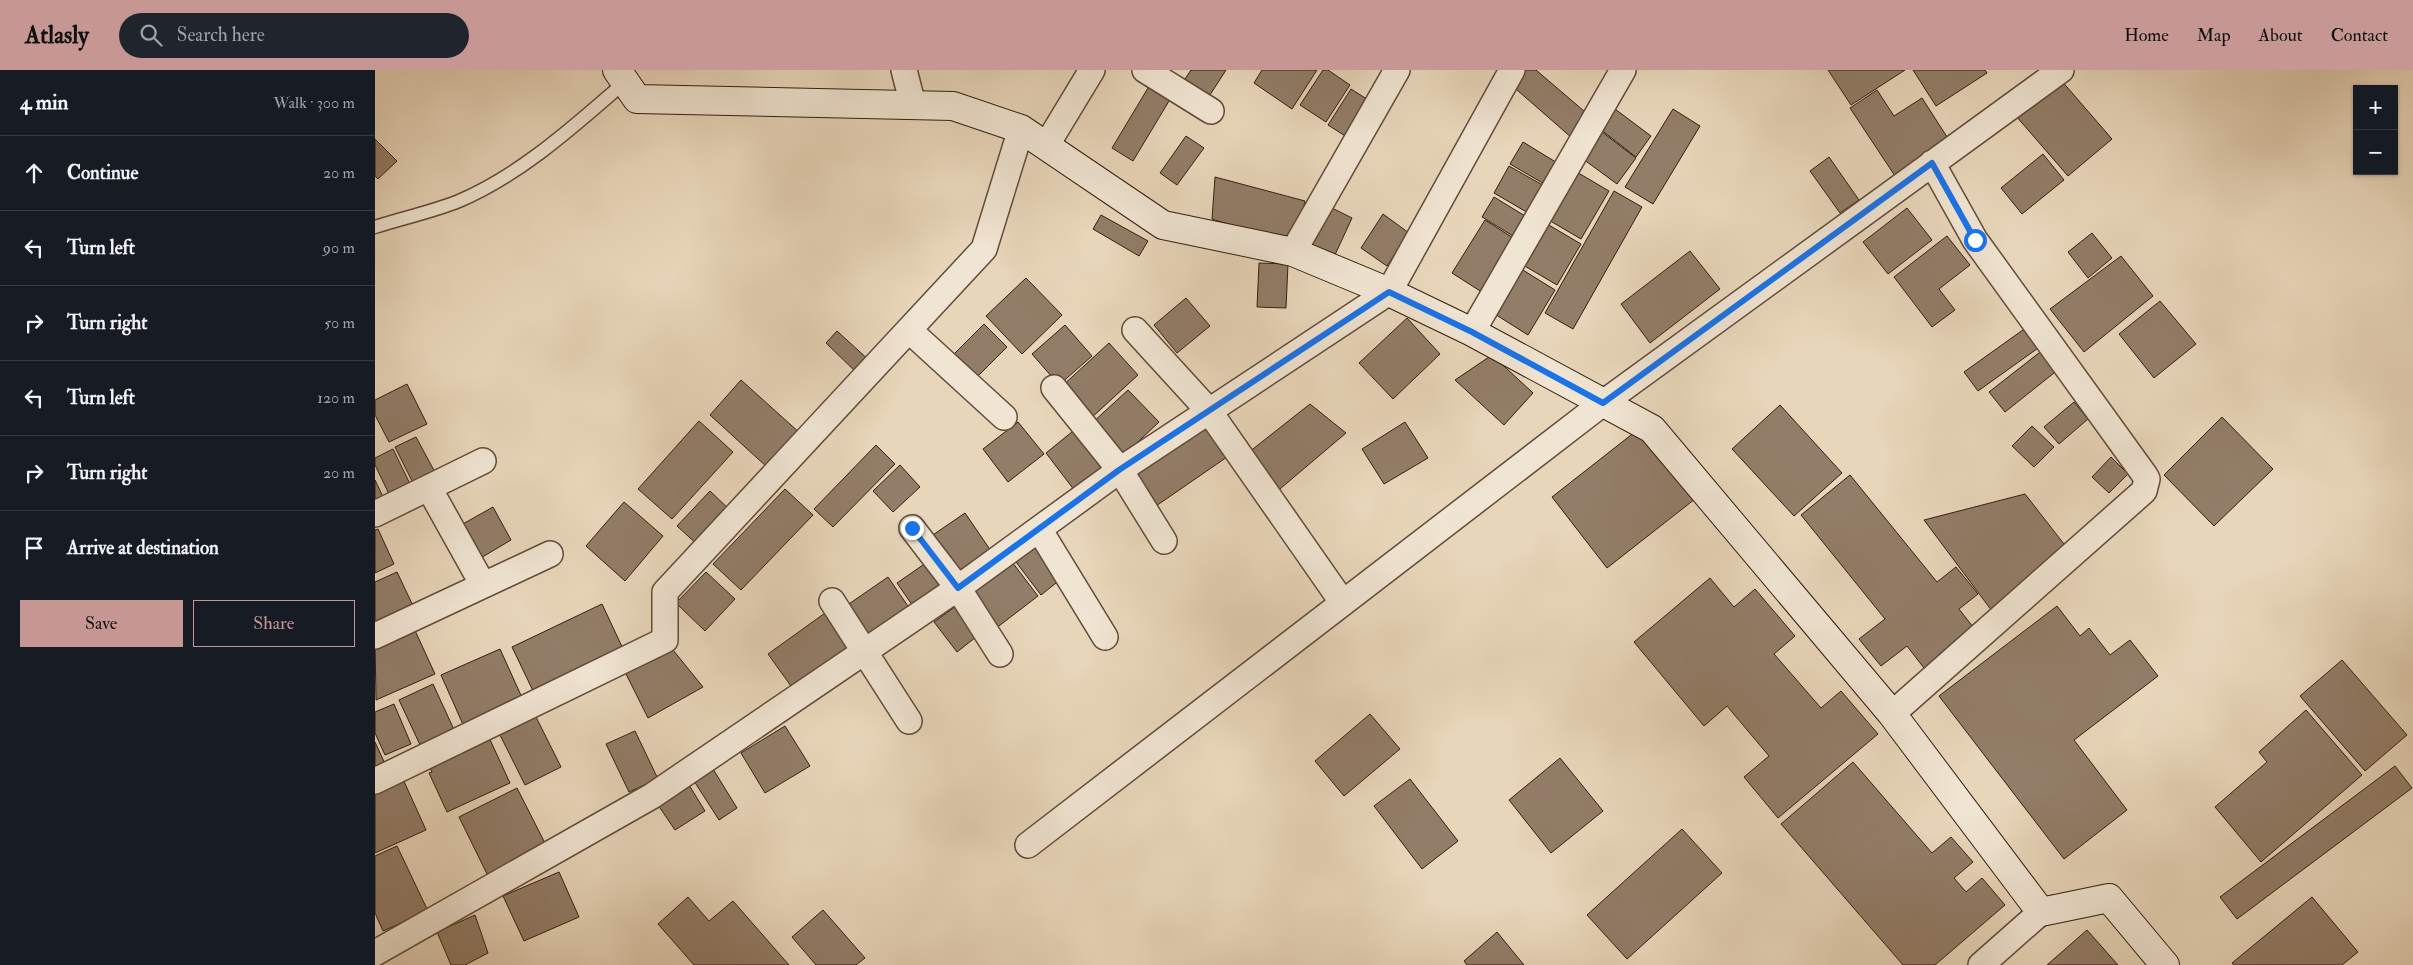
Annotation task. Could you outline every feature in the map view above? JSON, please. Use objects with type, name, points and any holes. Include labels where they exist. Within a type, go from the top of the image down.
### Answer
[{"type":"street","points":[[904,70],[913,105]]},
{"type":"street","points":[[1046,146],[1092,70]]},
{"type":"street","points":[[1145,70],[1211,111]]},
{"type":"street","points":[[1293,252],[1397,70]]},
{"type":"street","points":[[377,947],[652,796],[958,588],[1119,470],[1389,292],[1512,70]]},
{"type":"street","points":[[1472,332],[1623,70]]},
{"type":"street","points":[[1028,844],[1603,403],[2061,70]]},
{"type":"street","points":[[621,76],[637,99],[953,106],[1021,129],[1163,225],[1293,252],[1389,292],[1472,332],[1652,429],[1892,714],[2041,912]]},
{"type":"street","points":[[375,781],[665,640],[665,592],[985,249],[1021,129]]},
{"type":"street","points":[[1892,714],[2144,491],[2147,486],[2144,474],[1975,240],[1932,163]]},
{"type":"street","points":[[1135,330],[1209,411],[1343,603]]},
{"type":"street","points":[[910,331],[1004,416]]},
{"type":"street","points":[[1055,388],[1119,470],[1164,541]]},
{"type":"street","points":[[375,514],[483,462]]},
{"type":"street","points":[[429,488],[483,585]]},
{"type":"street","points":[[912,528],[958,588],[1000,654]]},
{"type":"street","points":[[1039,530],[1105,637]]},
{"type":"street","points":[[375,636],[549,554]]},
{"type":"street","points":[[832,601],[909,721]]},
{"type":"street","points":[[1981,965],[2041,912],[2109,898],[2165,965]]},
{"type":"lane","points":[[375,227],[459,201],[505,176],[555,142],[621,76]]},
{"type":"building","points":[[1191,70],[1226,70],[1208,98],[1183,82]]},
{"type":"building","points":[[1262,70],[1317,70],[1292,109],[1254,83]]},
{"type":"building","points":[[1323,70],[1328,70],[1350,85],[1326,122],[1300,105]]},
{"type":"building","points":[[1519,70],[1536,70],[1591,117],[1572,138],[1509,83]]},
{"type":"building","points":[[1828,70],[1905,70],[1851,105]]},
{"type":"building","points":[[1913,70],[1985,70],[1987,73],[1936,106]]},
{"type":"building","points":[[2060,79],[2112,139],[2068,176],[2016,116]]},
{"type":"building","points":[[1151,83],[1172,96],[1133,161],[1112,148]]},
{"type":"building","points":[[1351,89],[1373,103],[1350,139],[1328,125]]},
{"type":"building","points":[[1877,90],[1894,116],[1922,98],[1949,140],[1895,176],[1850,108]]},
{"type":"building","points":[[1615,109],[1651,136],[1636,157],[1600,129]]},
{"type":"building","points":[[1673,109],[1700,126],[1653,204],[1625,187]]},
{"type":"building","points":[[1602,132],[1636,158],[1617,184],[1583,159]]},
{"type":"building","points":[[1186,136],[1204,148],[1177,185],[1160,173]]},
{"type":"building","points":[[375,139],[397,161],[378,179],[375,176]]},
{"type":"building","points":[[1523,142],[1559,164],[1546,185],[1510,164]]},
{"type":"building","points":[[2043,154],[2064,180],[2022,214],[2001,188]]},
{"type":"building","points":[[1829,157],[1859,200],[1840,213],[1810,171]]},
{"type":"building","points":[[1509,166],[1546,187],[1530,214],[1494,193]]},
{"type":"building","points":[[1575,171],[1609,191],[1581,239],[1547,219]]},
{"type":"building","points":[[1215,177],[1305,201],[1294,245],[1212,219]]},
{"type":"building","points":[[1614,191],[1642,207],[1573,329],[1545,313]]},
{"type":"building","points":[[1494,197],[1530,219],[1518,239],[1482,217]]},
{"type":"building","points":[[1328,206],[1352,218],[1334,257],[1310,245]]},
{"type":"building","points":[[1907,208],[1932,240],[1888,274],[1863,242]]},
{"type":"building","points":[[1383,214],[1409,233],[1387,266],[1361,248]]},
{"type":"building","points":[[1101,215],[1148,241],[1139,256],[1093,229]]},
{"type":"building","points":[[1485,220],[1521,243],[1488,296],[1452,273]]},
{"type":"building","points":[[1542,221],[1581,244],[1557,285],[1518,262]]},
{"type":"building","points":[[2092,233],[2112,258],[2088,278],[2068,252]]},
{"type":"building","points":[[1947,236],[1970,265],[1939,289],[1955,310],[1932,327],[1894,277]]},
{"type":"building","points":[[1690,251],[1720,289],[1650,343],[1621,304]]},
{"type":"building","points":[[2121,256],[2153,296],[2084,352],[2050,309]]},
{"type":"building","points":[[1259,263],[1288,264],[1286,308],[1257,307]]},
{"type":"building","points":[[1518,267],[1555,290],[1528,335],[1490,311]]},
{"type":"building","points":[[1026,278],[1062,315],[1022,354],[986,316]]},
{"type":"building","points":[[1186,298],[1210,326],[1177,353],[1154,325]]},
{"type":"building","points":[[2160,301],[2196,344],[2154,378],[2119,334]]},
{"type":"building","points":[[1407,318],[1440,354],[1393,399],[1359,363]]},
{"type":"building","points":[[984,324],[1007,347],[974,380],[951,357]]},
{"type":"building","points":[[1065,325],[1092,356],[1059,385],[1032,354]]},
{"type":"building","points":[[2027,327],[2041,346],[1978,391],[1964,372]]},
{"type":"building","points":[[837,331],[871,362],[859,375],[826,343]]},
{"type":"building","points":[[1109,343],[1138,375],[1089,420],[1060,388]]},
{"type":"building","points":[[2044,349],[2059,369],[2005,412],[1989,392]]},
{"type":"building","points":[[1492,355],[1533,393],[1504,425],[1455,380]]},
{"type":"building","points":[[741,380],[801,434],[768,468],[710,415]]},
{"type":"building","points":[[407,384],[427,424],[389,442],[375,415],[375,400]]},
{"type":"building","points":[[1128,390],[1159,422],[1123,456],[1092,423]]},
{"type":"building","points":[[2074,402],[2088,419],[2059,444],[2044,427]]},
{"type":"building","points":[[1310,404],[1346,433],[1274,494],[1244,456]]},
{"type":"building","points":[[1780,405],[1842,473],[1794,516],[1732,449]]},
{"type":"building","points":[[2222,417],[2273,469],[2214,526],[2164,475]]},
{"type":"building","points":[[699,421],[733,452],[672,519],[638,489]]},
{"type":"building","points":[[1018,422],[1044,454],[1008,482],[983,449]]},
{"type":"building","points":[[1405,422],[1428,458],[1384,484],[1362,449]]},
{"type":"building","points":[[1203,423],[1227,457],[1156,506],[1133,472]]},
{"type":"building","points":[[2032,426],[2054,447],[2034,467],[2012,446]]},
{"type":"building","points":[[1078,427],[1107,465],[1075,491],[1046,453]]},
{"type":"building","points":[[1640,428],[1695,499],[1607,568],[1552,497]]},
{"type":"building","points":[[416,437],[437,476],[415,487],[395,447]]},
{"type":"building","points":[[876,445],[895,464],[833,527],[814,509]]},
{"type":"building","points":[[393,449],[412,488],[391,498],[375,465],[375,458]]},
{"type":"building","points":[[2111,457],[2128,474],[2109,493],[2092,477]]},
{"type":"building","points":[[900,465],[920,487],[893,512],[873,491]]},
{"type":"building","points":[[1850,475],[1937,582],[1956,567],[1978,594],[1959,609],[1977,632],[1927,672],[1907,646],[1881,666],[1859,639],[1885,619],[1801,515]]},
{"type":"building","points":[[375,480],[384,499],[375,503]]},
{"type":"building","points":[[785,489],[813,515],[741,590],[713,564]]},
{"type":"building","points":[[710,491],[733,513],[701,548],[677,526]]},
{"type":"building","points":[[2025,494],[2071,553],[1992,611],[1924,520]]},
{"type":"building","points":[[624,502],[663,536],[625,581],[586,546]]},
{"type":"building","points":[[493,507],[511,540],[479,559],[461,525]]},
{"type":"building","points":[[965,513],[991,551],[953,577],[927,539]]},
{"type":"building","points":[[378,529],[394,564],[375,573],[375,530]]},
{"type":"building","points":[[1041,543],[1066,575],[1041,595],[1016,562]]},
{"type":"building","points":[[933,558],[951,584],[915,609],[897,583]]},
{"type":"building","points":[[1009,558],[1038,596],[991,632],[962,594]]},
{"type":"building","points":[[397,572],[416,612],[375,632],[375,582]]},
{"type":"building","points":[[706,572],[735,599],[705,631],[676,603]]},
{"type":"building","points":[[888,577],[912,612],[867,643],[843,608]]},
{"type":"building","points":[[1710,578],[1734,607],[1755,589],[1795,636],[1774,654],[1821,708],[1841,691],[1878,734],[1778,818],[1744,777],[1769,756],[1727,706],[1704,726],[1634,642]]},
{"type":"building","points":[[602,604],[625,653],[535,695],[512,647]]},
{"type":"building","points":[[959,604],[981,633],[957,652],[934,622]]},
{"type":"building","points":[[2057,606],[2080,636],[2089,628],[2110,655],[2130,640],[2158,676],[2074,740],[2127,810],[2064,859],[1939,696]]},
{"type":"building","points":[[832,608],[860,647],[796,693],[768,654]]},
{"type":"building","points":[[412,624],[435,674],[376,700],[375,640]]},
{"type":"building","points":[[669,645],[703,687],[648,718],[623,668]]},
{"type":"building","points":[[500,649],[524,702],[465,729],[441,675]]},
{"type":"building","points":[[2342,660],[2407,735],[2365,771],[2300,696]]},
{"type":"building","points":[[433,684],[456,734],[422,749],[399,700]]},
{"type":"building","points":[[394,704],[411,744],[385,755],[375,733],[375,712]]},
{"type":"building","points":[[2306,710],[2362,775],[2261,862],[2215,807],[2267,762],[2259,752]]},
{"type":"building","points":[[1370,714],[1400,749],[1344,796],[1315,761]]},
{"type":"building","points":[[535,715],[561,767],[525,785],[499,733]]},
{"type":"building","points":[[785,726],[810,766],[765,793],[741,753]]},
{"type":"building","points":[[486,731],[510,783],[447,812],[429,773],[432,772],[428,764]]},
{"type":"building","points":[[635,731],[658,779],[629,792],[606,744]]},
{"type":"building","points":[[375,742],[387,768],[375,773]]},
{"type":"building","points":[[1560,758],[1603,811],[1551,853],[1509,800]]},
{"type":"building","points":[[1853,762],[1932,853],[1951,837],[1973,862],[1954,878],[1966,892],[1982,878],[2005,905],[1935,965],[1903,965],[1781,824]]},
{"type":"building","points":[[2395,766],[2412,788],[2237,919],[2220,897]]},
{"type":"building","points":[[713,769],[737,808],[719,820],[694,781]]},
{"type":"building","points":[[402,777],[426,830],[375,853],[375,790]]},
{"type":"building","points":[[1410,779],[1458,841],[1422,869],[1374,806]]},
{"type":"building","points":[[689,785],[705,811],[675,830],[658,805]]},
{"type":"building","points":[[517,788],[549,851],[490,880],[459,817]]},
{"type":"building","points":[[1682,829],[1722,873],[1627,959],[1587,915]]},
{"type":"building","points":[[397,846],[428,911],[383,931],[375,913],[375,856]]},
{"type":"building","points":[[559,872],[579,917],[524,941],[503,896]]},
{"type":"building","points":[[688,897],[709,921],[733,901],[789,965],[694,965],[658,924]]},
{"type":"building","points":[[2312,897],[2358,952],[2342,965],[2234,965],[2232,963]]},
{"type":"building","points":[[823,910],[865,958],[856,965],[816,965],[792,937]]},
{"type":"building","points":[[475,915],[488,953],[465,965],[451,965],[437,932]]},
{"type":"building","points":[[2087,930],[2118,965],[2047,965]]},
{"type":"building","points":[[1497,932],[1524,965],[1467,965],[1464,961]]},
{"type":"route","points":[[912,528],[958,588],[1119,470],[1389,292],[1472,332],[1603,403],[1932,163],[1975,240]]}]
